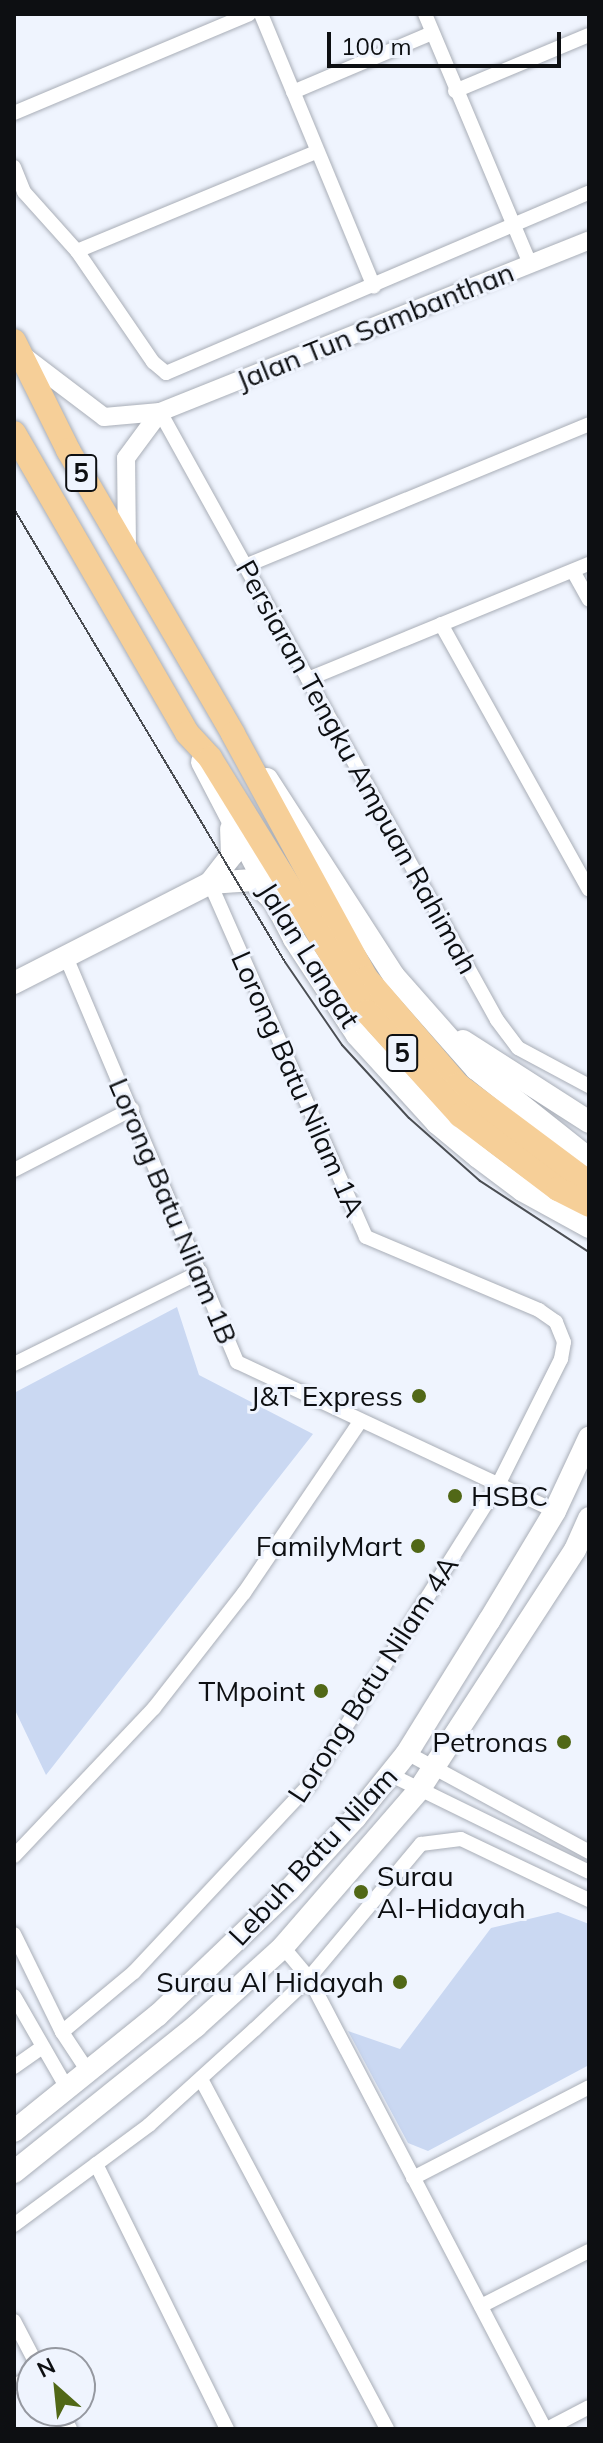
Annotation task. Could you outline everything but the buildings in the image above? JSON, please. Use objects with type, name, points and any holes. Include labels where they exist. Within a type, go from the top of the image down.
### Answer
[{"type":"highway","name":"5","points":[[17,347],[127,552]]},
{"type":"highway","name":"Jalan Langat","points":[[14,433],[187,733],[210,758],[277,846],[366,978],[423,1047],[491,1114],[589,1183]]},
{"type":"highway","name":"Jalan Langat","points":[[127,552],[233,734],[277,846],[341,975],[435,1092],[487,1139],[589,1205]]},
{"type":"main road","name":"Jalan Langat","points":[[187,733],[274,902],[357,1035],[437,1123],[522,1190],[589,1227]]},
{"type":"main road","name":"Jalan Langat","points":[[233,734],[305,833],[394,976],[476,1069],[586,1158]]},
{"type":"main road","points":[[210,883],[233,852],[228,816]]},
{"type":"main road","points":[[14,983],[210,883],[253,880],[274,902]]},
{"type":"main road","points":[[432,1020],[589,1122]]},
{"type":"main road","points":[[552,1207],[589,1213]]},
{"type":"main road","name":"Lebuh Batu Nilam","points":[[14,2131],[89,2073],[289,1890],[391,1775],[555,1511],[589,1438]]},
{"type":"main road","name":"Lebuh Batu Nilam","points":[[14,2172],[124,2085],[283,1947],[419,1790],[575,1550],[589,1518]]},
{"type":"main road","points":[[68,2090],[81,2101],[124,2085]]},
{"type":"street","points":[[14,113],[249,14]]},
{"type":"street","points":[[261,14],[374,287]]},
{"type":"street","points":[[425,14],[530,264]]},
{"type":"street","points":[[293,92],[432,33]]},
{"type":"street","points":[[455,91],[589,35]]},
{"type":"street","points":[[77,251],[316,152]]},
{"type":"street","points":[[14,167],[24,192],[77,251],[153,362],[166,373],[589,193]]},
{"type":"street","name":"Jalan Tun Sambanthan","points":[[17,347],[104,417],[160,412],[589,240]]},
{"type":"street","points":[[127,552],[126,458],[160,412]]},
{"type":"street","name":"Persiaran Tengku Ampuan Rahimah","points":[[160,412],[497,1020],[518,1048],[589,1086]]},
{"type":"street","points":[[245,566],[589,424]]},
{"type":"street","points":[[308,679],[589,564]]},
{"type":"street","points":[[573,571],[589,600]]},
{"type":"street","points":[[441,624],[589,890]]},
{"type":"street","name":"Lorong Batu Nilam 1A","points":[[210,883],[366,1237],[539,1310],[556,1322],[564,1342],[561,1359],[499,1483]]},
{"type":"street","name":"Lorong Batu Nilam 1B","points":[[66,957],[237,1362],[359,1423],[499,1483],[555,1511]]},
{"type":"street","points":[[14,1170],[132,1109]]},
{"type":"street","points":[[14,1364],[200,1272]]},
{"type":"street","points":[[14,1856],[154,1708],[244,1593],[359,1423]]},
{"type":"street","name":"Lorong Batu Nilam 4A","points":[[62,2032],[134,1972],[309,1785],[499,1483]]},
{"type":"street","points":[[407,1753],[589,1852]]},
{"type":"street","points":[[391,1775],[589,1872]]},
{"type":"street","points":[[14,2225],[201,2079],[309,1978],[421,1844],[437,1838],[461,1839],[589,1900]]},
{"type":"street","points":[[14,1934],[62,2032],[89,2073]]},
{"type":"street","points":[[283,1947],[309,1978],[546,2429],[589,2407]]},
{"type":"street","points":[[14,1996],[41,2048],[68,2090]]},
{"type":"street","points":[[14,2067],[41,2048]]},
{"type":"street","points":[[201,2079],[387,2429]]},
{"type":"street","points":[[413,2178],[589,2087]]},
{"type":"street","points":[[96,2164],[227,2429]]},
{"type":"street","points":[[481,2306],[589,2251]]},
{"type":"street","points":[[14,2321],[28,2347]]},
{"type":"shaded area","points":[[177,1307],[199,1375],[313,1434],[46,1775],[14,1708],[14,1393]]},
{"type":"shaded area","points":[[558,1912],[589,1924],[589,2065],[428,2151],[408,2143],[348,2031],[400,2049],[491,1928]]},
{"type":"tram line","points":[[14,509],[285,962],[342,1045],[409,1118],[480,1181],[589,1252]]},
{"type":"place","name":"J&T Express","points":[[419,1396]]},
{"type":"place","name":"HSBC","points":[[455,1496]]},
{"type":"place","name":"FamilyMart","points":[[418,1546]]},
{"type":"place","name":"TMpoint","points":[[321,1691]]},
{"type":"place","name":"Petronas","points":[[564,1742]]},
{"type":"place","name":"Surau Al-Hidayah","points":[[361,1892]]},
{"type":"place","name":"Surau Al Hidayah","points":[[400,1982]]}]
